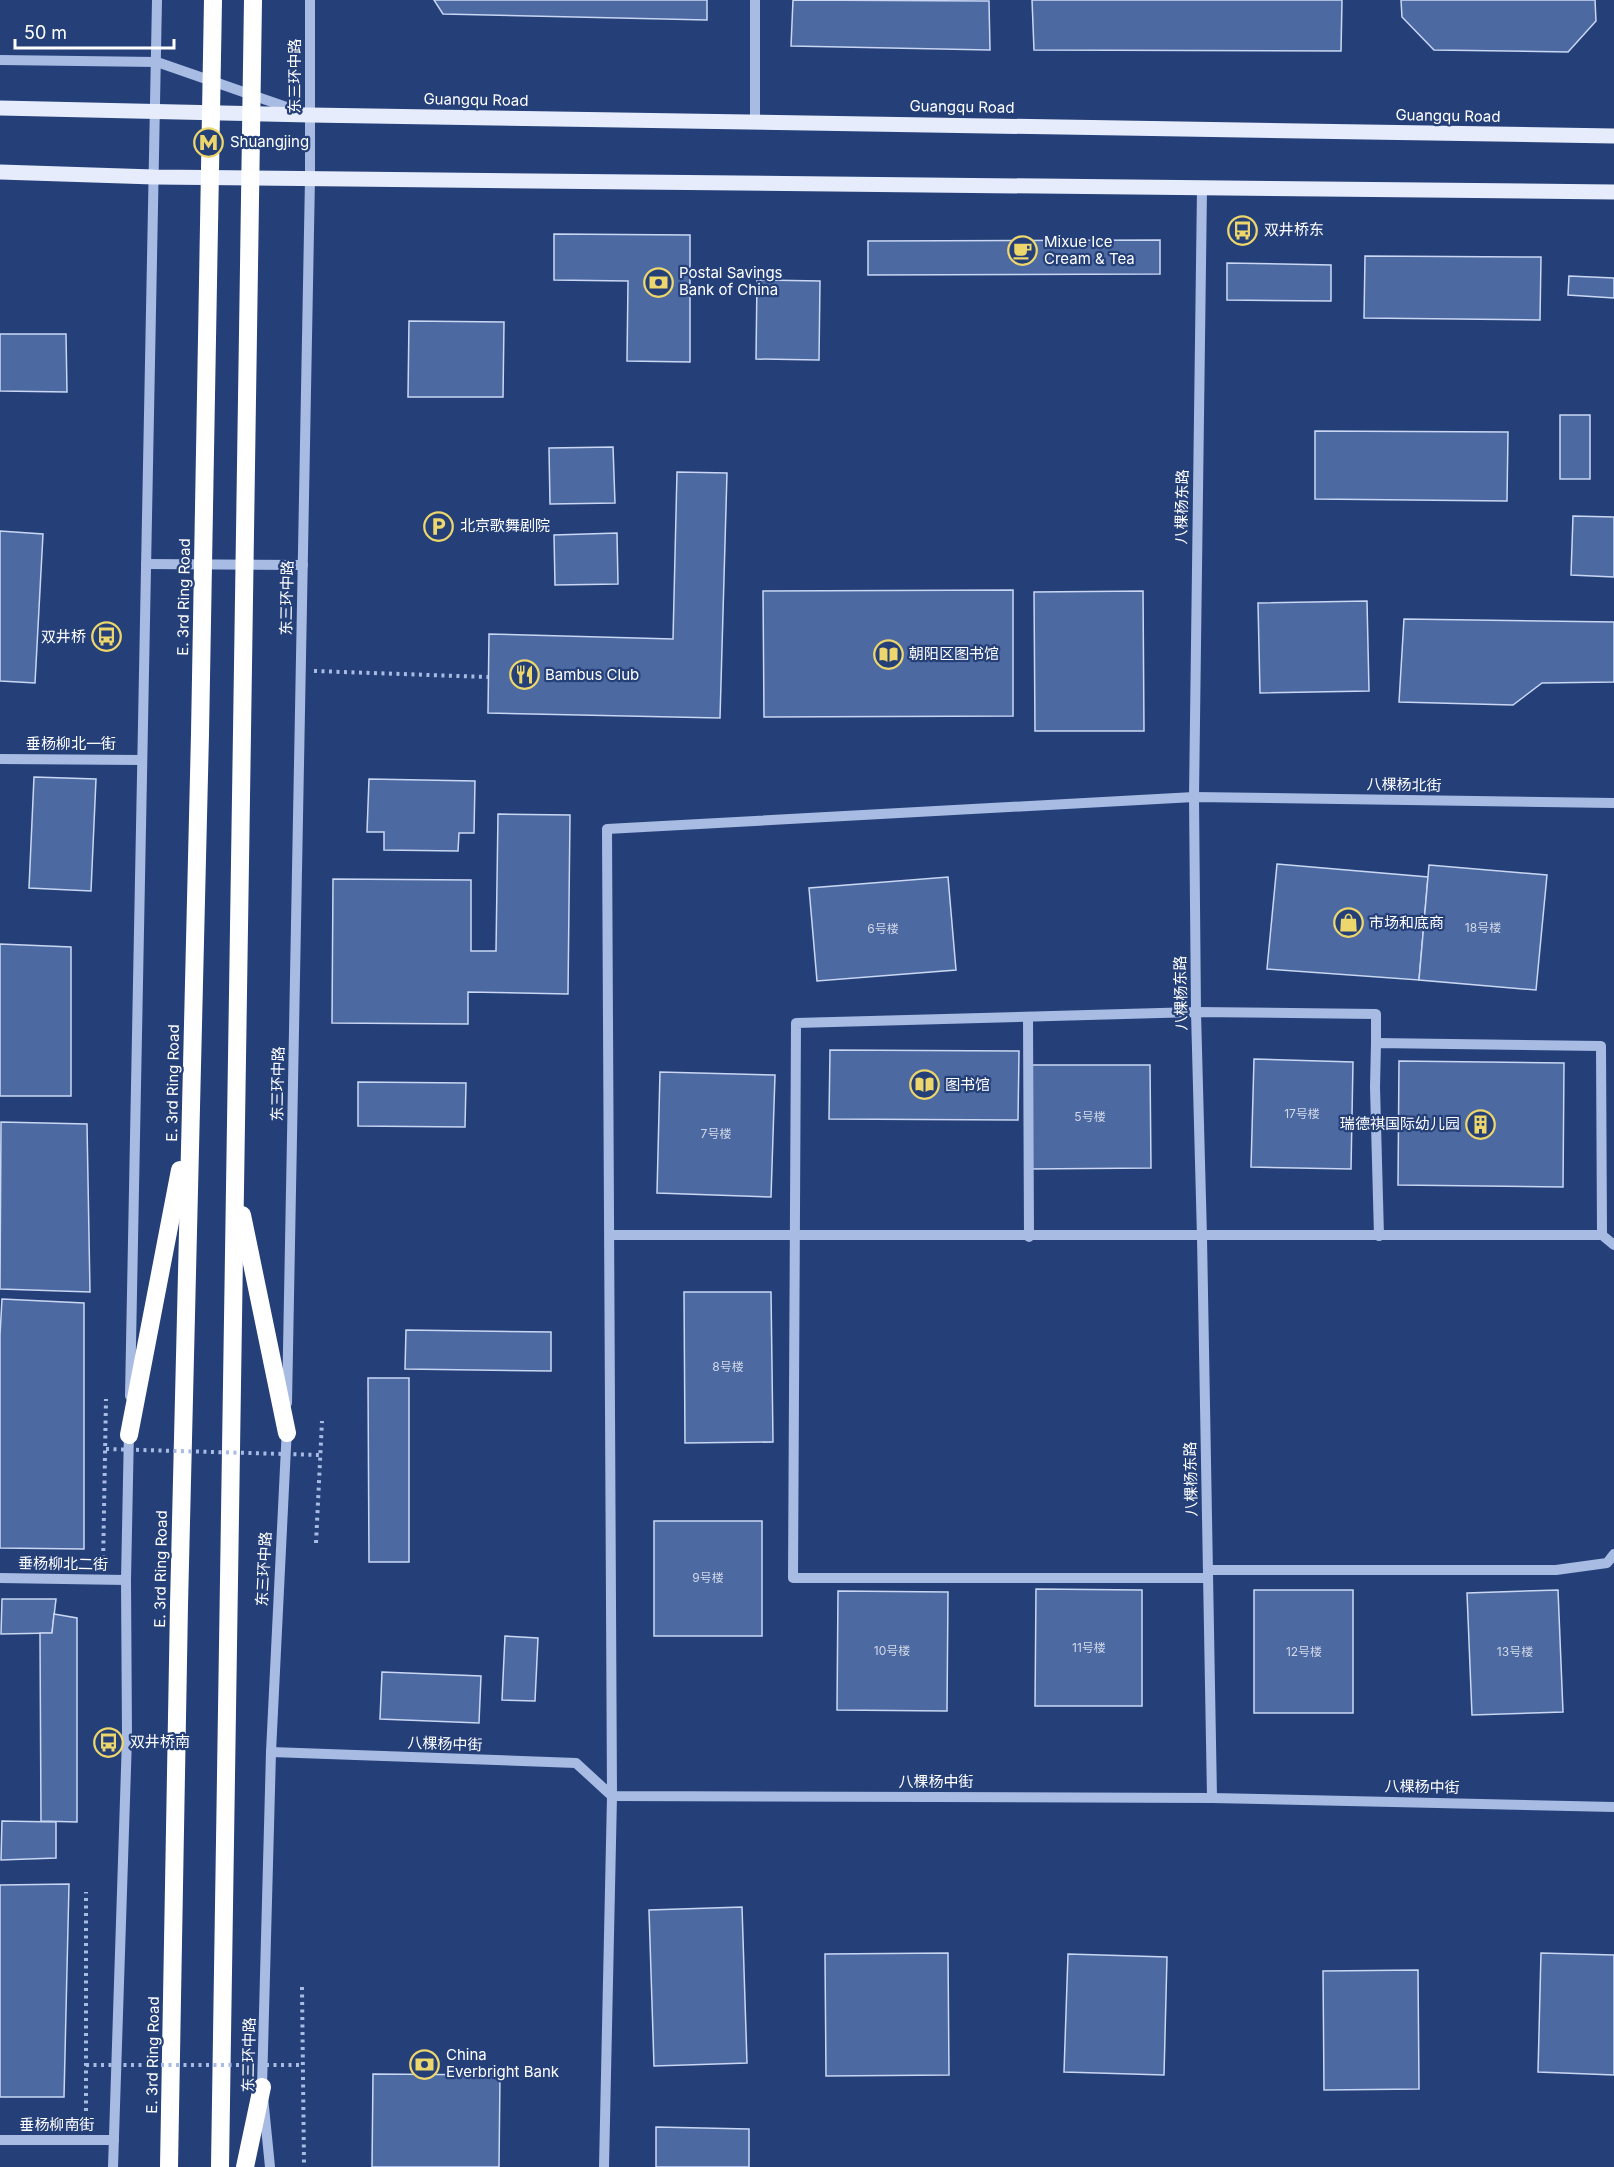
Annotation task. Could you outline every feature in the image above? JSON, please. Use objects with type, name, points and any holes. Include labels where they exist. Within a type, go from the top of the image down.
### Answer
[{"type":"highway","name":"E. 3rd Ring Road","points":[[169,2167],[178,1605],[200,735],[213,0]]},
{"type":"highway","points":[[220,2167],[254,0]]},
{"type":"highway","points":[[129,1436],[190,1118]]},
{"type":"highway","points":[[235,1181],[287,1433]]},
{"type":"highway","points":[[245,2167],[262,2087]]},
{"type":"main road","name":"Guangqu Road","points":[[0,108],[1614,136]]},
{"type":"main road","points":[[0,172],[154,177],[1614,192]]},
{"type":"street","points":[[113,2167],[127,1738],[126,1580],[157,0]]},
{"type":"street","name":"东三环中路","points":[[270,2167],[262,2087],[270,1752],[287,1433],[310,178],[310,0]]},
{"type":"street","points":[[755,0],[755,122]]},
{"type":"street","points":[[0,60],[157,62],[310,115]]},
{"type":"street","name":"八棵杨东路","points":[[1202,188],[1194,797],[1196,1012],[1212,1798]]},
{"type":"street","points":[[146,564],[303,566]]},
{"type":"street","name":"垂杨柳北一街","points":[[0,759],[142,760]]},
{"type":"street","name":"八棵杨北街","points":[[610,1234],[607,829],[1194,797],[1614,803]]},
{"type":"street","points":[[1379,1236],[1375,1087],[1376,1014],[1196,1012],[796,1023],[793,1578],[1556,1570],[1607,1563],[1614,1554]]},
{"type":"street","points":[[1028,1017],[1029,1237]]},
{"type":"street","points":[[1376,1043],[1601,1046],[1602,1234]]},
{"type":"street","points":[[604,2167],[612,1796],[610,1234],[1202,1237],[1602,1234],[1614,1245]]},
{"type":"street","name":"垂杨柳北二街","points":[[0,1578],[126,1580]]},
{"type":"street","name":"八棵杨中街","points":[[270,1752],[576,1763],[612,1796],[1212,1798],[1614,1807]]},
{"type":"street","name":"垂杨柳南街","points":[[0,2140],[114,2140]]},
{"type":"path","points":[[301,671],[488,677]]},
{"type":"path","points":[[103,1580],[106,1399]]},
{"type":"path","points":[[316,1543],[322,1421]]},
{"type":"path","points":[[106,1449],[320,1455]]},
{"type":"path","points":[[86,1892],[86,2117]]},
{"type":"path","points":[[302,1987],[304,2166]]},
{"type":"path","points":[[86,2065],[303,2065]]},
{"type":"building","points":[[434,0],[707,0],[707,20],[443,14]]},
{"type":"building","points":[[793,0],[989,1],[990,50],[791,46]]},
{"type":"building","points":[[1032,0],[1342,0],[1341,51],[1034,50]]},
{"type":"building","points":[[1401,0],[1595,0],[1596,21],[1568,52],[1434,50],[1402,17]]},
{"type":"building","points":[[554,234],[690,235],[690,362],[627,361],[628,281],[554,280]]},
{"type":"building","points":[[1160,240],[1160,274],[868,275],[868,241]]},
{"type":"building","points":[[1365,256],[1541,257],[1540,320],[1364,318]]},
{"type":"building","points":[[1227,263],[1331,265],[1331,301],[1227,300]]},
{"type":"building","points":[[1569,276],[1614,278],[1614,298],[1568,295]]},
{"type":"building","points":[[757,280],[820,281],[819,360],[756,359]]},
{"type":"building","points":[[409,321],[504,322],[503,397],[408,397]]},
{"type":"building","points":[[0,334],[66,334],[67,392],[0,391]]},
{"type":"building","points":[[1560,415],[1590,415],[1590,479],[1560,479]]},
{"type":"building","points":[[1315,431],[1508,432],[1507,501],[1315,499]]},
{"type":"building","points":[[613,447],[615,503],[550,504],[549,448]]},
{"type":"building","points":[[677,472],[727,473],[720,718],[488,713],[489,634],[673,639]]},
{"type":"building","points":[[1573,516],[1614,517],[1614,577],[1571,575]]},
{"type":"building","points":[[0,531],[43,534],[35,683],[0,681]]},
{"type":"building","points":[[617,533],[618,584],[555,585],[554,535]]},
{"type":"building","name":"朝阳区图书馆","points":[[1013,590],[1013,716],[764,717],[763,591]]},
{"type":"building","points":[[1143,591],[1144,731],[1035,731],[1034,592]]},
{"type":"building","points":[[1367,601],[1369,691],[1260,693],[1258,603]]},
{"type":"building","points":[[1404,619],[1614,622],[1614,682],[1542,683],[1513,705],[1399,702]]},
{"type":"building","points":[[34,777],[96,779],[91,891],[29,888]]},
{"type":"building","points":[[369,779],[475,781],[474,833],[459,833],[458,851],[384,850],[384,832],[367,832]]},
{"type":"building","points":[[498,814],[570,815],[568,994],[468,992],[468,1024],[332,1023],[333,879],[471,880],[471,951],[496,951]]},
{"type":"building","name":"市场和底商","points":[[1277,864],[1428,877],[1419,980],[1267,969]]},
{"type":"building","points":[[1429,865],[1547,875],[1536,990],[1419,980]]},
{"type":"building","points":[[948,877],[956,970],[817,981],[809,888]]},
{"type":"building","points":[[0,944],[71,947],[71,1096],[0,1096]]},
{"type":"building","name":"图书馆","points":[[830,1050],[1019,1051],[1018,1120],[829,1119]]},
{"type":"building","points":[[1254,1059],[1353,1062],[1351,1169],[1251,1167]]},
{"type":"building","name":"瑞德祺国际幼儿园","points":[[1399,1061],[1564,1063],[1563,1187],[1398,1185]]},
{"type":"building","points":[[1029,1065],[1150,1065],[1151,1168],[1029,1169]]},
{"type":"building","points":[[660,1072],[775,1075],[771,1197],[657,1193]]},
{"type":"building","points":[[358,1082],[466,1083],[465,1127],[358,1126]]},
{"type":"building","points":[[1,1122],[87,1124],[90,1292],[0,1289]]},
{"type":"building","points":[[684,1292],[771,1292],[773,1442],[685,1443]]},
{"type":"building","points":[[2,1299],[84,1303],[84,1549],[0,1548]]},
{"type":"building","points":[[406,1330],[551,1332],[551,1371],[405,1369]]},
{"type":"building","points":[[368,1378],[409,1378],[409,1562],[369,1562]]},
{"type":"building","points":[[654,1521],[762,1521],[762,1636],[654,1636]]},
{"type":"building","points":[[1036,1589],[1142,1590],[1142,1706],[1035,1706]]},
{"type":"building","points":[[1254,1590],[1353,1590],[1353,1713],[1254,1713]]},
{"type":"building","points":[[1558,1590],[1563,1712],[1472,1715],[1467,1593]]},
{"type":"building","points":[[838,1591],[948,1592],[947,1711],[837,1710]]},
{"type":"building","points":[[2,1599],[56,1599],[52,1633],[1,1634]]},
{"type":"building","points":[[54,1614],[77,1618],[77,1822],[41,1821],[40,1633],[52,1633]]},
{"type":"building","points":[[505,1636],[538,1638],[535,1701],[502,1700]]},
{"type":"building","points":[[382,1672],[481,1676],[479,1723],[380,1719]]},
{"type":"building","points":[[2,1821],[56,1822],[56,1858],[1,1860]]},
{"type":"building","points":[[69,1884],[64,2097],[0,2097],[0,1885]]},
{"type":"building","points":[[742,1907],[747,2063],[654,2066],[649,1910]]},
{"type":"building","points":[[948,1953],[949,2075],[826,2076],[825,1954]]},
{"type":"building","points":[[1541,1953],[1614,1955],[1614,2075],[1538,2072]]},
{"type":"building","points":[[1068,1954],[1167,1957],[1164,2075],[1064,2072]]},
{"type":"building","points":[[1418,1970],[1419,2089],[1324,2090],[1323,1971]]},
{"type":"building","points":[[373,2074],[500,2075],[499,2167],[372,2167]]},
{"type":"building","points":[[656,2127],[749,2129],[749,2167],[656,2167]]},
{"type":"place","name":"Shuangjing","points":[[209,142]]},
{"type":"place","name":"双井桥东","points":[[1243,230]]},
{"type":"place","name":"Mixue Ice Cream & Tea","points":[[1023,251]]},
{"type":"place","name":"Postal Savings Bank of China","points":[[658,282]]},
{"type":"place","name":"北京歌舞剧院","points":[[439,526]]},
{"type":"place","name":"双井桥","points":[[107,637]]},
{"type":"place","name":"朝阳区图书馆","points":[[888,654]]},
{"type":"place","name":"Bambus Club","points":[[524,675]]},
{"type":"place","name":"市场和底商","points":[[1348,923]]},
{"type":"place","name":"图书馆","points":[[924,1085]]},
{"type":"place","name":"瑞德祺国际幼儿园","points":[[1481,1124]]},
{"type":"place","name":"双井桥南","points":[[109,1742]]},
{"type":"place","name":"China Everbright Bank","points":[[425,2064]]}]
